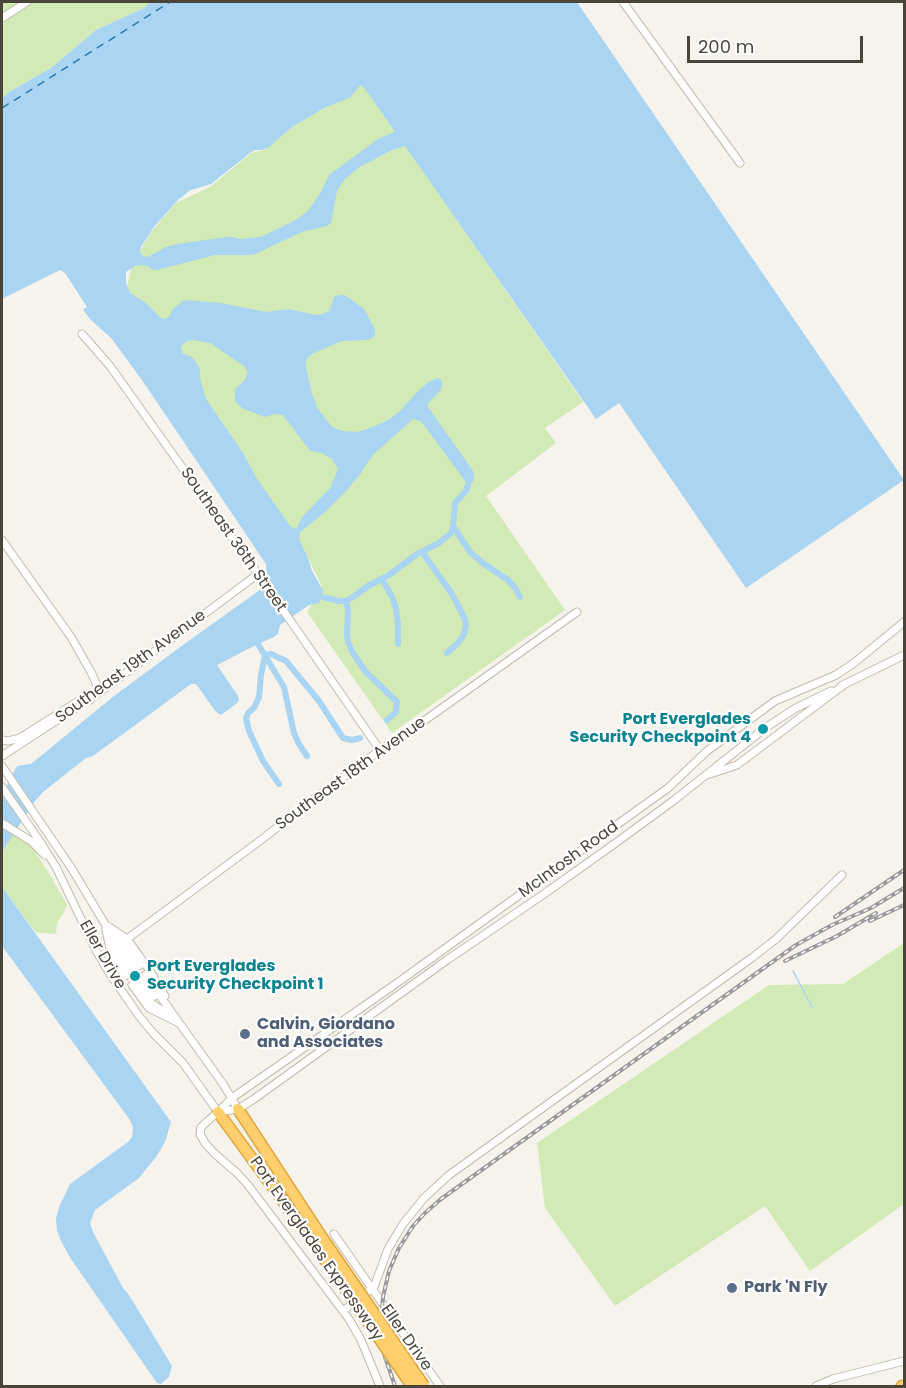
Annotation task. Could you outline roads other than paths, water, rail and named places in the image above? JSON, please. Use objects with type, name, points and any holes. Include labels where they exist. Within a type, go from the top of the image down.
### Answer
[{"type":"highway","name":"Port Everglades Expressway","points":[[238,1109],[319,1242],[412,1386]]},
{"type":"highway","name":"Port Everglades Expressway","points":[[219,1112],[319,1242],[424,1386]]},
{"type":"street","points":[[2,18],[27,2]]},
{"type":"street","points":[[623,2],[740,163]]},
{"type":"street","name":"Southeast 36th Street","points":[[82,334],[110,366],[380,750]]},
{"type":"street","points":[[2,540],[70,637],[91,672],[100,693]]},
{"type":"street","name":"Southeast 19th Avenue","points":[[2,756],[100,693],[260,577]]},
{"type":"street","name":"Southeast 18th Avenue","points":[[127,939],[380,750],[577,612]]},
{"type":"street","name":"McIntosh Road","points":[[232,1098],[309,1046],[608,832],[668,788],[707,751],[775,701],[836,675],[904,622]]},
{"type":"street","name":"McIntosh Road","points":[[768,726],[796,708],[904,655]]},
{"type":"street","name":"McIntosh Road","points":[[705,776],[737,765],[845,684]]},
{"type":"street","points":[[2,740],[20,738],[80,700],[90,699]]},
{"type":"street","name":"McIntosh Road","points":[[238,1109],[673,801],[759,733]]},
{"type":"street","name":"Eller Drive","points":[[2,766],[72,869],[105,924],[132,971],[111,953],[105,924]]},
{"type":"street","name":"Eller Drive","points":[[2,787],[56,867],[102,959],[139,1016],[183,1063],[219,1112]]},
{"type":"street","points":[[2,823],[35,845],[56,867],[72,869]]},
{"type":"street","points":[[599,854],[609,838],[608,832]]},
{"type":"street","points":[[372,1289],[377,1282],[388,1249],[402,1224],[448,1175],[753,957],[776,939],[842,875]]},
{"type":"street","name":"Eller Drive","points":[[105,924],[127,939],[238,1109]]},
{"type":"street","points":[[102,959],[111,953]]},
{"type":"street","name":"Eller Drive","points":[[139,980],[156,999],[181,1024],[148,1008],[139,980]]},
{"type":"street","points":[[232,1098],[201,1127],[200,1134],[203,1141],[248,1185],[343,1311],[361,1340],[380,1386]]},
{"type":"street","points":[[219,1112],[238,1109]]},
{"type":"street","name":"Eller Drive","points":[[334,1234],[440,1386]]},
{"type":"street","name":"Eller Drive","points":[[343,1311],[372,1289]]},
{"type":"street","points":[[816,1386],[833,1379],[904,1361]]},
{"type":"water","points":[[150,2],[577,2],[904,480],[746,588],[619,403],[596,419],[405,146],[392,150],[358,168],[344,180],[337,191],[331,223],[327,226],[302,232],[253,255],[215,255],[157,270],[137,265],[126,272],[126,283],[130,293],[146,303],[162,319],[168,318],[173,309],[184,300],[221,303],[266,312],[289,309],[316,315],[329,311],[334,297],[344,295],[363,308],[375,330],[375,335],[371,339],[342,341],[306,359],[312,394],[318,409],[332,427],[357,432],[388,420],[400,411],[418,391],[430,381],[438,378],[442,381],[442,386],[428,403],[428,407],[473,471],[473,482],[468,485],[421,421],[413,419],[374,454],[346,491],[324,513],[300,532],[299,539],[312,571],[323,590],[319,603],[309,605],[280,625],[278,634],[274,637],[217,665],[238,696],[237,703],[221,715],[216,712],[196,684],[191,684],[93,756],[86,758],[43,792],[2,852],[2,795],[17,766],[31,764],[114,696],[257,592],[267,577],[266,564],[144,383],[112,339],[83,310],[87,307],[65,273],[60,270],[2,299],[2,98],[51,68],[96,30],[144,8]],"holes":[[[361,85],[394,132],[378,139],[329,175],[321,192],[303,215],[261,237],[240,239],[226,237],[177,244],[148,257],[140,253],[141,247],[154,227],[179,199],[191,190],[211,184],[250,153],[269,147],[292,127],[324,108],[351,97]],[[193,340],[210,343],[244,366],[248,373],[244,381],[235,389],[235,401],[242,408],[264,417],[283,415],[310,451],[322,453],[332,459],[338,469],[330,488],[303,516],[296,529],[291,527],[257,479],[243,453],[206,399],[200,369],[192,357],[182,353],[181,346]]]},
{"type":"water","points":[[2,887],[171,1122],[165,1142],[156,1157],[139,1178],[95,1210],[90,1223],[123,1288],[172,1366],[169,1377],[161,1384],[157,1383],[71,1259],[57,1230],[56,1218],[70,1184],[128,1142],[132,1137],[133,1128],[130,1120],[2,946]]},
{"type":"waterway","points":[[322,597],[346,601],[389,575],[417,554],[439,543],[451,533],[455,503],[466,491],[468,485]]},
{"type":"waterway","points":[[453,526],[470,552],[508,580],[520,597]]},
{"type":"waterway","points":[[422,552],[452,594],[465,619],[466,627],[463,636],[447,653]]},
{"type":"waterway","points":[[382,579],[396,608],[398,644]]},
{"type":"waterway","points":[[346,601],[347,635],[353,653],[365,671],[397,702],[396,712],[387,720]]},
{"type":"waterway","points":[[258,644],[284,687],[294,733],[307,756]]},
{"type":"waterway","points":[[279,784],[263,761],[249,731],[246,718],[259,697],[265,655],[271,654],[286,661],[319,701],[343,738],[352,740],[360,738]]},
{"type":"waterway","points":[[793,971],[812,1007]]},
{"type":"railway","points":[[835,917],[904,870]]},
{"type":"railway","points":[[395,1386],[382,1340],[383,1297],[389,1271],[399,1248],[413,1226],[425,1213],[441,1199],[796,945],[832,925],[871,908],[904,888]]},
{"type":"railway","points":[[870,921],[904,905]]},
{"type":"railway","points":[[785,961],[837,936],[876,913]]},
{"type":"place","name":"Port Everglades Security Checkpoint 4","points":[[763,729]]},
{"type":"place","name":"Port Everglades Security Checkpoint 1","points":[[135,976]]},
{"type":"place","name":"Calvin, Giordano and Associates","points":[[245,1034]]},
{"type":"place","name":"Park 'N Fly","points":[[732,1288]]}]
